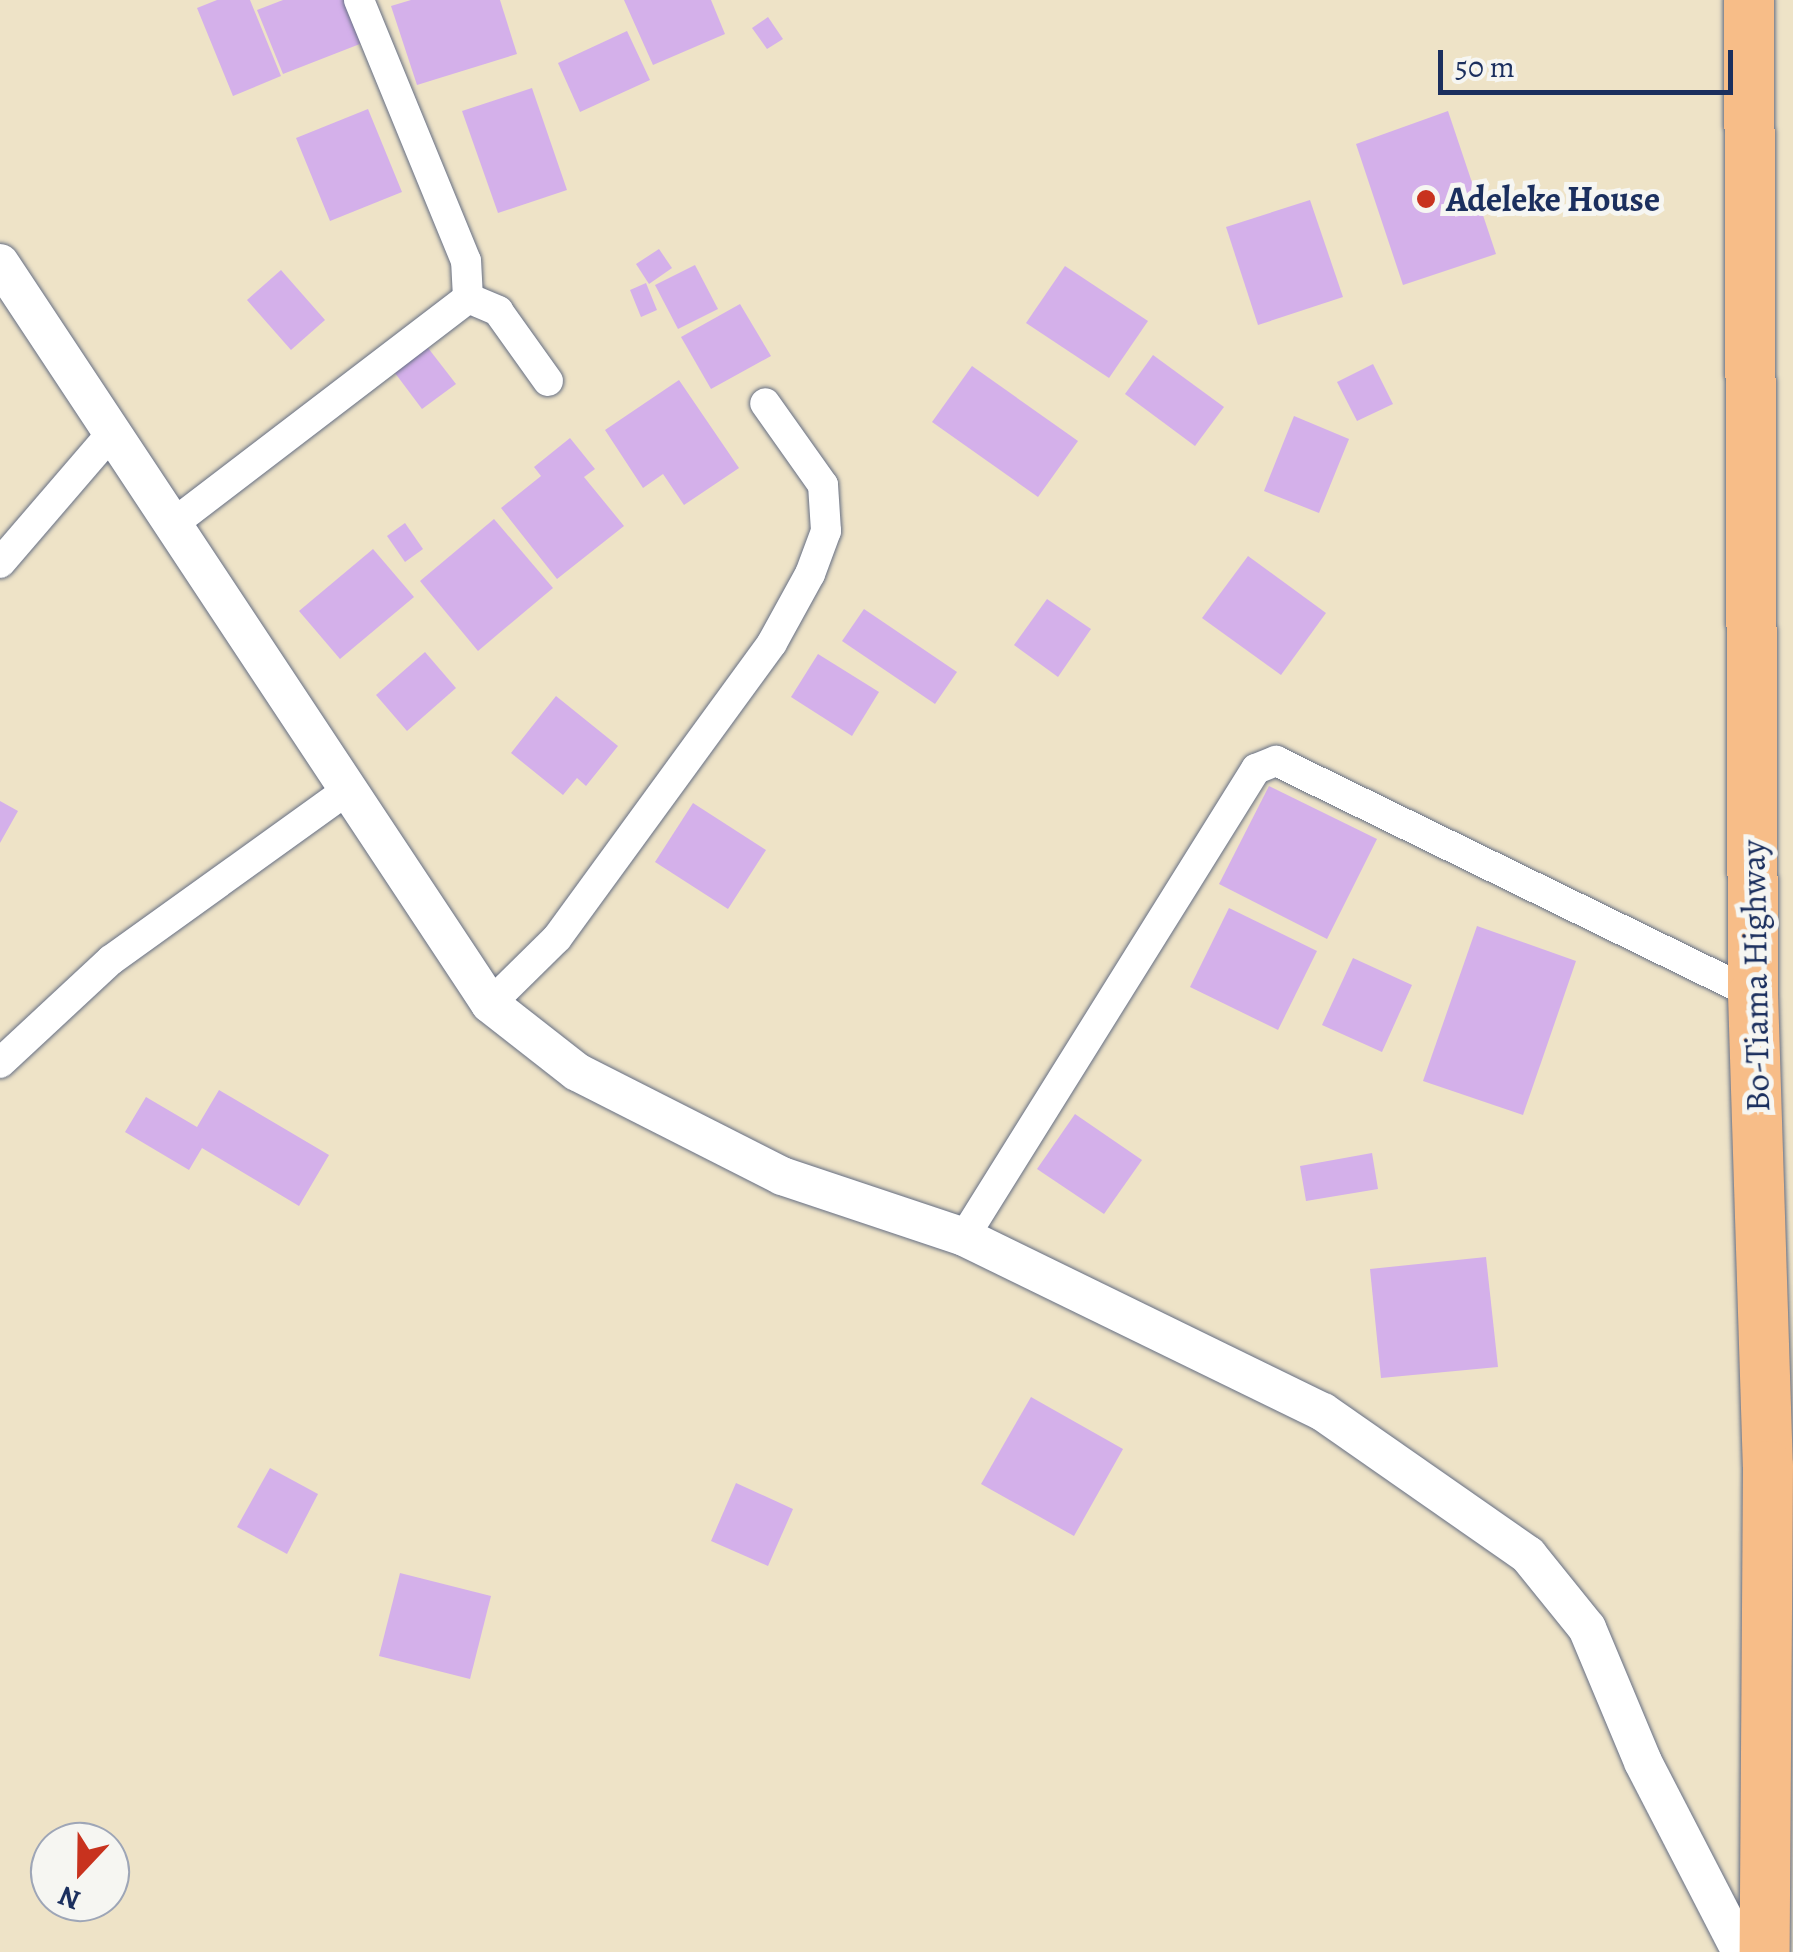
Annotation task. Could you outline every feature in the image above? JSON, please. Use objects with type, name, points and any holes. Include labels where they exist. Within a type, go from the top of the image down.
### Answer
[{"type":"highway","name":"Bo-Tiama Highway","points":[[1749,0],[1754,994],[1768,1466],[1765,1952]]},
{"type":"street","points":[[359,0],[466,261],[468,298]]},
{"type":"street","points":[[0,263],[345,792],[490,1004],[577,1072],[782,1176],[964,1236],[1323,1412],[1528,1555],[1588,1628],[1643,1762],[1741,1952]]},
{"type":"street","points":[[468,298],[498,311],[548,382]]},
{"type":"street","points":[[170,526],[468,298]]},
{"type":"street","points":[[490,1004],[558,938],[772,643],[810,574],[826,530],[824,485],[765,403]]},
{"type":"street","points":[[0,564],[110,435]]},
{"type":"street","points":[[964,1236],[1256,769],[1276,761],[1754,994]]},
{"type":"street","points":[[0,1063],[111,960],[345,792]]},
{"type":"building","points":[[217,0],[250,0],[281,76],[233,96],[197,8]]},
{"type":"building","points":[[283,0],[349,0],[365,42],[283,74],[257,10]]},
{"type":"building","points":[[411,0],[500,0],[517,54],[417,85],[391,6]]},
{"type":"building","points":[[624,0],[711,0],[725,34],[653,65]]},
{"type":"building","points":[[768,17],[783,39],[767,49],[752,28]]},
{"type":"building","points":[[627,31],[650,80],[580,112],[558,63]]},
{"type":"building","points":[[532,88],[567,190],[498,213],[462,111]]},
{"type":"building","points":[[368,109],[402,192],[330,221],[296,138]]},
{"type":"building","name":"Adeleke House","points":[[1448,111],[1496,254],[1403,285],[1356,144]]},
{"type":"building","points":[[1310,200],[1343,297],[1258,325],[1226,227]]},
{"type":"building","points":[[659,249],[672,268],[649,284],[636,264]]},
{"type":"building","points":[[695,265],[718,309],[678,329],[655,285]]},
{"type":"building","points":[[1065,266],[1148,321],[1109,378],[1026,323]]},
{"type":"building","points":[[281,270],[325,320],[291,350],[247,300]]},
{"type":"building","points":[[646,283],[657,310],[641,317],[630,290]]},
{"type":"building","points":[[740,304],[771,356],[711,389],[681,337]]},
{"type":"building","points":[[425,344],[456,384],[422,409],[392,369]]},
{"type":"building","points":[[1153,355],[1224,407],[1195,446],[1125,394]]},
{"type":"building","points":[[1373,364],[1393,404],[1357,421],[1337,382]]},
{"type":"building","points":[[972,366],[1078,441],[1038,497],[932,422]]},
{"type":"building","points":[[679,380],[739,468],[684,505],[663,474],[643,488],[605,430]]},
{"type":"building","points":[[1294,416],[1349,439],[1319,513],[1264,491]]},
{"type":"building","points":[[570,438],[595,469],[584,477],[624,526],[557,579],[501,508],[541,476],[534,467]]},
{"type":"building","points":[[494,519],[553,588],[478,651],[420,581]]},
{"type":"building","points":[[405,523],[423,549],[405,562],[387,536]]},
{"type":"building","points":[[373,549],[414,597],[340,659],[299,611]]},
{"type":"building","points":[[1248,556],[1326,613],[1281,675],[1202,618]]},
{"type":"building","points":[[1047,599],[1091,629],[1058,677],[1014,645]]},
{"type":"building","points":[[864,609],[957,672],[935,704],[842,641]]},
{"type":"building","points":[[425,652],[456,688],[407,731],[376,695]]},
{"type":"building","points":[[818,654],[879,692],[852,736],[791,697]]},
{"type":"building","points":[[556,696],[618,746],[586,786],[577,778],[563,795],[511,753]]},
{"type":"building","points":[[1269,786],[1377,839],[1327,939],[1219,884]]},
{"type":"building","points":[[0,801],[18,811],[0,843]]},
{"type":"building","points":[[693,803],[766,850],[728,909],[655,862]]},
{"type":"building","points":[[1229,908],[1317,951],[1278,1030],[1190,987]]},
{"type":"building","points":[[1477,926],[1576,961],[1523,1115],[1423,1081]]},
{"type":"building","points":[[1353,958],[1412,985],[1382,1052],[1322,1025]]},
{"type":"building","points":[[219,1090],[329,1155],[299,1206],[202,1148],[189,1170],[125,1132],[146,1097],[197,1127]]},
{"type":"building","points":[[1075,1114],[1142,1160],[1104,1214],[1037,1169]]},
{"type":"building","points":[[1372,1153],[1378,1189],[1306,1201],[1300,1166]]},
{"type":"building","points":[[1486,1257],[1498,1367],[1381,1378],[1370,1269]]},
{"type":"building","points":[[1031,1397],[1123,1449],[1074,1536],[981,1484]]},
{"type":"building","points":[[270,1468],[318,1494],[287,1554],[237,1527]]},
{"type":"building","points":[[736,1483],[793,1509],[768,1566],[711,1541]]},
{"type":"building","points":[[400,1573],[491,1596],[470,1679],[379,1656]]},
{"type":"place","name":"Adeleke House","points":[[1426,199]]}]
